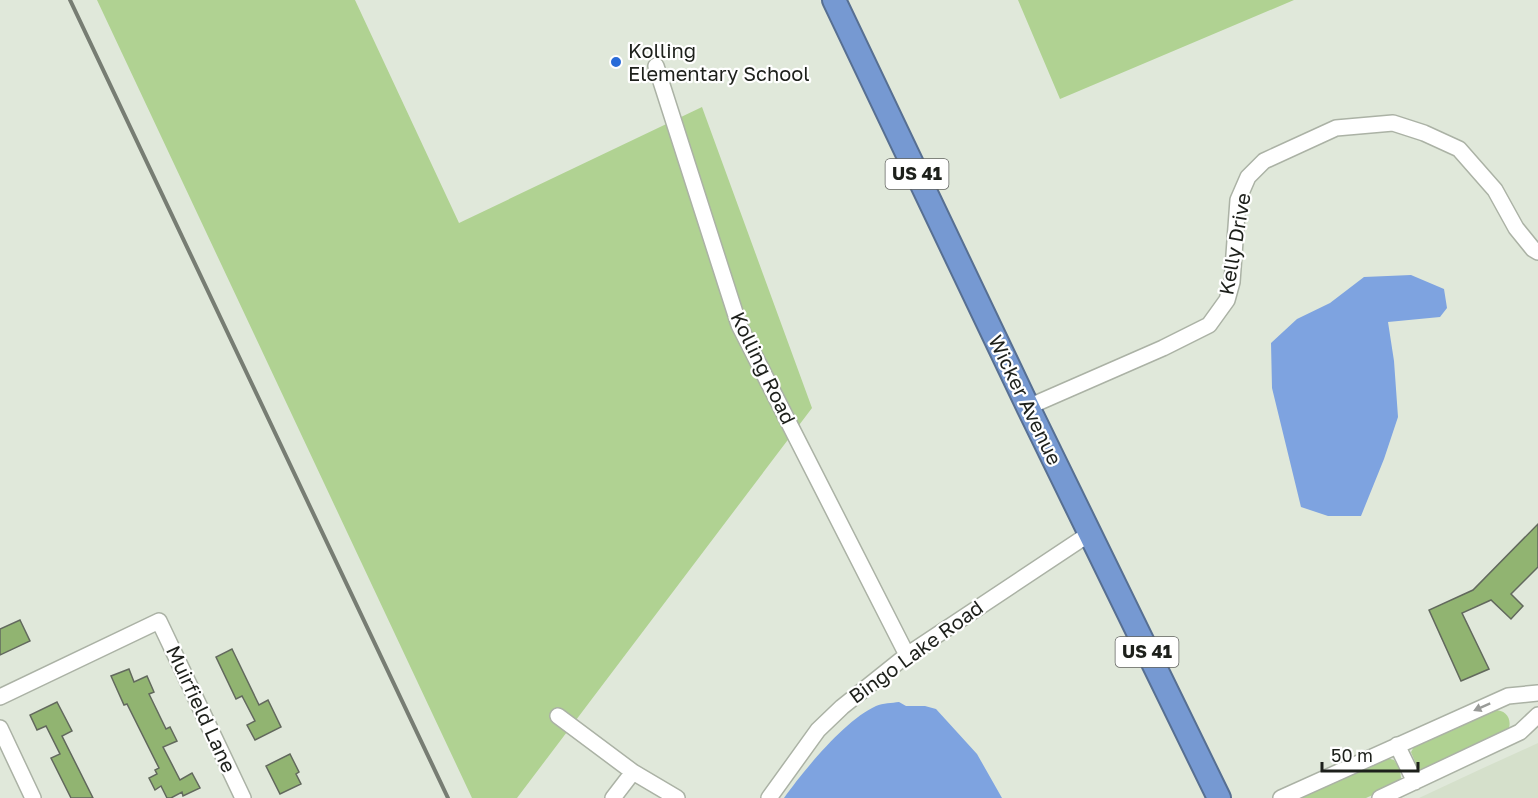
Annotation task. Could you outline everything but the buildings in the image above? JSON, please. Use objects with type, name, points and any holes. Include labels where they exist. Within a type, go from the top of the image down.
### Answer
[{"type":"highway","name":"Wicker Avenue","points":[[834,0],[1089,534],[1219,798]]},
{"type":"street","name":"Kolling Road","points":[[656,66],[739,325],[907,655]]},
{"type":"street","name":"Kelly Drive","points":[[1028,407],[1163,348],[1209,325],[1227,300],[1232,282],[1238,200],[1248,177],[1264,161],[1336,128],[1393,123],[1459,148],[1495,189],[1516,228],[1538,252]]},
{"type":"street","name":"Bingo Lake Road","points":[[769,798],[818,730],[842,707],[907,655],[1089,534]]},
{"type":"street","name":"Muirfield Lane","points":[[0,697],[159,621],[243,798]]},
{"type":"street","points":[[1281,798],[1508,696],[1538,693]]},
{"type":"street","points":[[1380,798],[1520,732],[1538,715]]},
{"type":"street","points":[[558,716],[669,796]]},
{"type":"street","points":[[0,728],[33,798]]},
{"type":"street","points":[[1397,745],[1415,782]]},
{"type":"street","points":[[613,798],[633,772]]},
{"type":"shaded area","points":[[1538,743],[1538,798],[1419,798],[1481,769]]},
{"type":"green space","points":[[97,0],[355,0],[459,223],[702,107],[812,408],[517,798],[472,798]]},
{"type":"green space","points":[[1018,0],[1294,0],[1060,99]]},
{"type":"green space","points":[[1492,710],[1501,711],[1507,715],[1510,723],[1508,732],[1423,771],[1417,767],[1411,752],[1415,745]]},
{"type":"green space","points":[[1387,758],[1394,760],[1400,769],[1401,778],[1397,784],[1366,798],[1299,798]]},
{"type":"water","points":[[1411,275],[1444,289],[1447,308],[1440,317],[1388,322],[1394,361],[1398,417],[1361,516],[1328,516],[1301,507],[1272,388],[1271,343],[1297,319],[1330,303],[1364,277]]},
{"type":"water","points":[[899,702],[906,706],[925,706],[936,709],[977,754],[1002,798],[784,798],[814,760],[851,722],[876,706]]},
{"type":"railway","points":[[70,0],[448,798]]},
{"type":"place","name":"Kolling Elementary School","points":[[616,62]]}]
